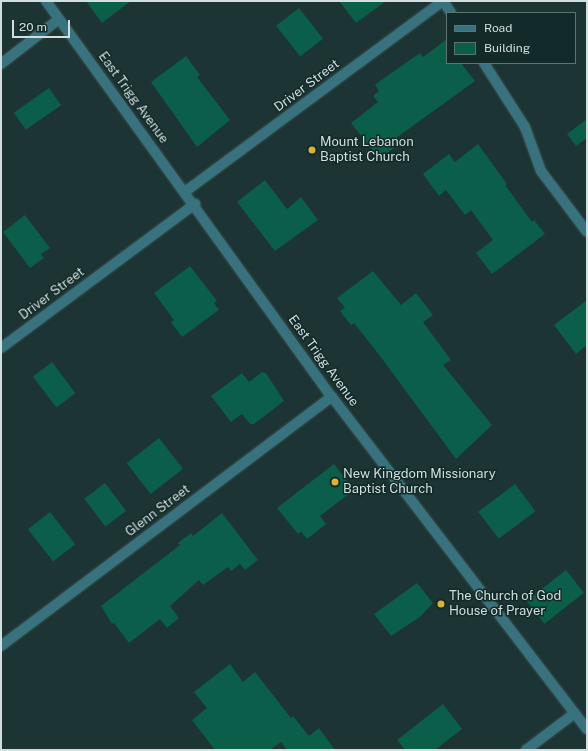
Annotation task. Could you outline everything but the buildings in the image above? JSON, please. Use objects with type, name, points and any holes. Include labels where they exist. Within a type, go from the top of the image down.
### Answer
[{"type":"street","name":"East Trigg Avenue","points":[[46,1],[186,191],[332,396],[587,729]]},
{"type":"street","points":[[443,1],[450,12]]},
{"type":"street","name":"Driver Street","points":[[186,191],[443,1]]},
{"type":"street","points":[[1,64],[60,19]]},
{"type":"street","points":[[485,64],[525,127],[541,171],[587,232]]},
{"type":"street","name":"Driver Street","points":[[1,348],[195,204]]},
{"type":"street","name":"Glenn Street","points":[[1,646],[332,396]]},
{"type":"street","points":[[526,750],[575,714]]},
{"type":"place","name":"Mount Lebanon Baptist Church","points":[[312,150]]},
{"type":"place","name":"New Kingdom Missionary Baptist Church","points":[[335,482]]},
{"type":"place","name":"The Church of God House of Prayer","points":[[441,604]]}]
